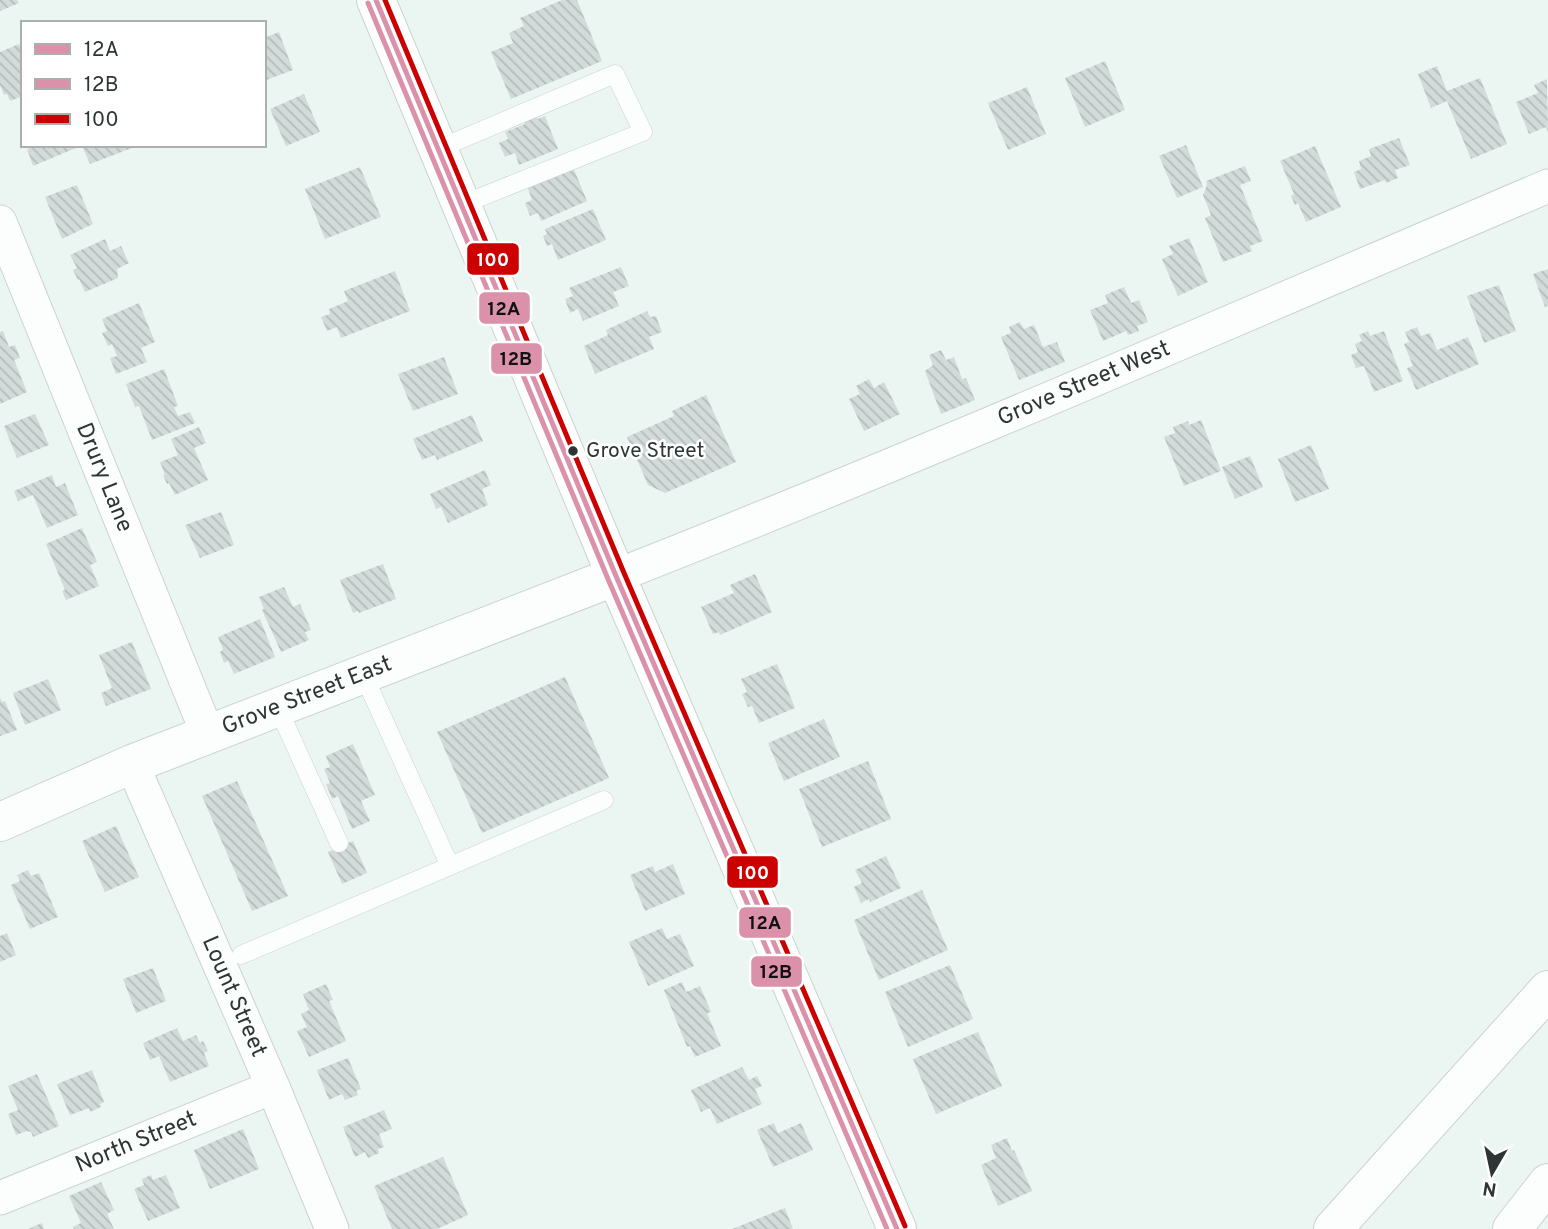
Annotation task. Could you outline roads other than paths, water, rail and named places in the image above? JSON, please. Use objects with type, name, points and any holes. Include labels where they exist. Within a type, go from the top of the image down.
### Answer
[{"type":"main road","points":[[376,0],[616,576],[897,1229]]},
{"type":"main road","name":"Grove Street East","points":[[0,822],[132,764],[616,576]]},
{"type":"main road","points":[[1334,1229],[1548,990]]},
{"type":"main road","points":[[1512,1229],[1548,1183]]},
{"type":"street","name":"Grove Street West","points":[[616,576],[1009,416],[1548,186]]},
{"type":"street","name":"Drury Lane","points":[[0,222],[208,735]]},
{"type":"street","name":"Lount Street","points":[[132,764],[332,1229]]},
{"type":"street","name":"North Street","points":[[0,1198],[273,1087]]},
{"type":"lane","points":[[438,149],[615,74],[643,132],[461,205]]},
{"type":"lane","points":[[363,674],[450,866]]},
{"type":"lane","points":[[278,708],[339,843]]},
{"type":"lane","points":[[241,955],[604,800]]},
{"type":"place","name":"Grove Street","points":[[573,451]]}]
